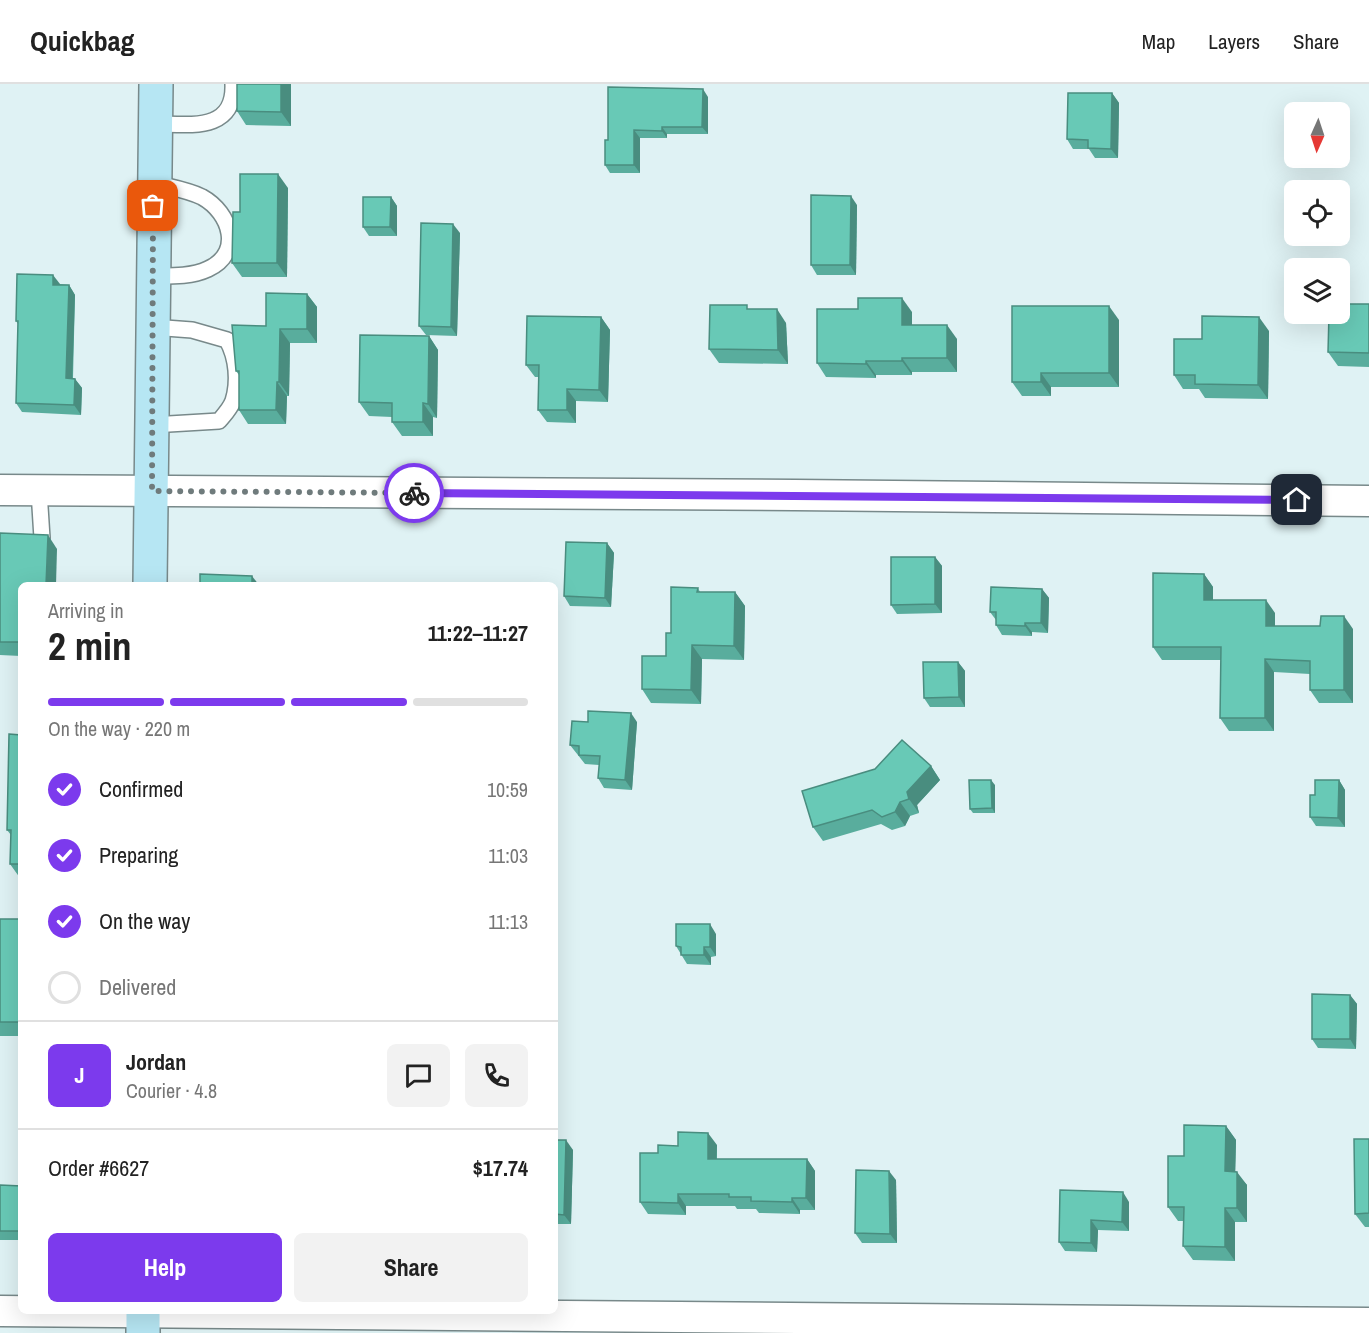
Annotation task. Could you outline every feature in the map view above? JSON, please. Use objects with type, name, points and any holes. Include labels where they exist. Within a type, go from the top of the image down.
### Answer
[{"type":"street","points":[[150,582],[156,84]]},
{"type":"street","points":[[0,490],[1369,501]]},
{"type":"street","points":[[0,1311],[18,1312]]},
{"type":"street","points":[[54,1314],[143,1319],[1369,1323]]},
{"type":"lane","points":[[155,124],[213,122],[223,115],[230,103],[233,84]]},
{"type":"lane","points":[[153,276],[205,271],[216,265],[225,255],[230,243],[230,230],[225,219],[202,198],[154,183]]},
{"type":"lane","points":[[152,327],[192,330],[227,340],[235,358],[236,372],[233,402],[219,421],[152,425]]},
{"type":"lane","points":[[39,490],[42,538]]},
{"type":"building","points":[[237,84],[281,84],[281,112],[237,111]]},
{"type":"building","points":[[608,87],[703,89],[702,127],[662,127],[662,131],[634,130],[634,165],[605,165],[605,140],[608,140]]},
{"type":"building","points":[[1068,93],[1112,93],[1111,149],[1088,148],[1088,140],[1067,139]]},
{"type":"building","points":[[240,174],[278,174],[277,263],[232,263],[233,212],[240,212]]},
{"type":"building","points":[[811,195],[851,196],[850,265],[811,265]]},
{"type":"building","points":[[363,197],[391,197],[390,227],[363,227]]},
{"type":"building","points":[[421,223],[453,224],[451,327],[419,326]]},
{"type":"building","points":[[17,274],[53,275],[53,285],[69,285],[66,378],[75,379],[74,405],[16,403]]},
{"type":"building","points":[[266,293],[307,294],[307,329],[280,329],[276,410],[239,410],[239,371],[236,371],[232,325],[266,326]]},
{"type":"building","points":[[858,298],[902,298],[902,325],[947,325],[947,358],[902,358],[902,361],[866,361],[866,364],[817,363],[817,309],[858,309]]},
{"type":"building","points":[[1350,304],[1369,304],[1369,353],[1328,352],[1329,324],[1350,324]]},
{"type":"building","points":[[710,305],[747,305],[747,309],[777,309],[778,350],[709,349]]},
{"type":"building","points":[[1012,306],[1109,306],[1109,373],[1041,373],[1041,382],[1012,382]]},
{"type":"building","points":[[527,316],[601,317],[599,390],[567,389],[567,410],[538,410],[539,365],[526,365]]},
{"type":"building","points":[[1202,316],[1259,317],[1258,385],[1195,384],[1195,375],[1174,375],[1174,339],[1202,339]]},
{"type":"building","points":[[360,335],[429,336],[428,404],[423,403],[423,422],[392,422],[392,403],[359,402]]},
{"type":"building","points":[[0,533],[48,535],[46,582],[18,582],[18,642],[0,642]]},
{"type":"building","points":[[566,542],[607,543],[605,598],[564,596]]},
{"type":"building","points":[[891,557],[935,557],[935,604],[891,605]]},
{"type":"building","points":[[1153,573],[1204,574],[1204,600],[1266,600],[1266,626],[1320,626],[1321,616],[1344,616],[1344,690],[1310,690],[1310,661],[1265,659],[1265,718],[1220,718],[1221,647],[1153,647]]},
{"type":"building","points":[[200,574],[252,576],[252,582],[200,582]]},
{"type":"building","points":[[671,587],[698,588],[697,592],[735,592],[734,646],[692,645],[691,690],[642,689],[642,656],[666,656],[666,633],[671,633]]},
{"type":"building","points":[[991,587],[1042,589],[1041,623],[1025,623],[1025,626],[996,625],[996,612],[990,612]]},
{"type":"building","points":[[923,662],[958,662],[959,697],[924,698]]},
{"type":"building","points":[[588,711],[631,713],[625,780],[598,778],[600,756],[579,755],[579,746],[570,745],[572,721],[588,722]]},
{"type":"building","points":[[9,734],[18,735],[18,864],[10,864],[11,830],[7,830]]},
{"type":"building","points":[[902,740],[931,766],[907,792],[909,799],[900,802],[895,812],[882,817],[872,810],[813,827],[802,791],[875,769]]},
{"type":"building","points":[[969,780],[991,780],[992,808],[970,809]]},
{"type":"building","points":[[1315,780],[1339,780],[1338,818],[1310,817],[1310,795],[1315,795]]},
{"type":"building","points":[[0,919],[18,919],[18,1022],[0,1022]]},
{"type":"building","points":[[676,924],[710,924],[710,947],[704,947],[704,955],[681,955],[681,947],[676,946]]},
{"type":"building","points":[[1312,994],[1350,995],[1350,1039],[1312,1039]]},
{"type":"building","points":[[1184,1125],[1226,1126],[1225,1171],[1237,1172],[1237,1208],[1225,1208],[1225,1247],[1183,1246],[1184,1207],[1168,1207],[1168,1156],[1184,1156]]},
{"type":"building","points":[[678,1132],[708,1133],[708,1159],[807,1159],[806,1198],[792,1198],[792,1202],[751,1201],[751,1197],[729,1197],[729,1194],[678,1194],[678,1203],[640,1202],[640,1153],[658,1153],[658,1145],[678,1146]]},
{"type":"building","points":[[1354,1139],[1369,1139],[1369,1213],[1355,1214]]},
{"type":"building","points":[[558,1140],[566,1140],[564,1215],[558,1214]]},
{"type":"building","points":[[856,1170],[889,1171],[890,1234],[855,1233]]},
{"type":"building","points":[[0,1185],[18,1186],[18,1231],[0,1231]]},
{"type":"building","points":[[1060,1190],[1123,1192],[1122,1222],[1091,1220],[1091,1243],[1059,1242]]},
{"type":"way so far","points":[[153,206],[152,491],[414,493]]},
{"type":"route","points":[[414,493],[1297,500]]}]
